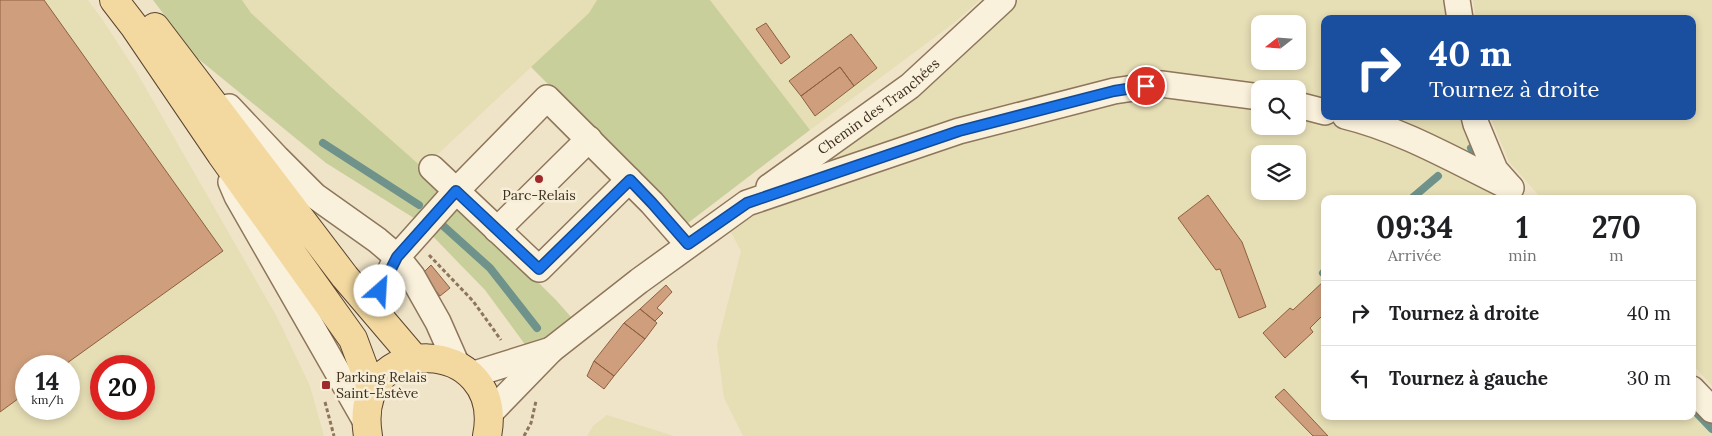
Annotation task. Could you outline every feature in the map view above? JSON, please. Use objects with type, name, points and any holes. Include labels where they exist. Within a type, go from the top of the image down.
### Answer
[{"type":"main road","points":[[114,0],[134,26],[220,154],[353,339],[372,390]]},
{"type":"main road","points":[[134,0],[346,277],[414,358]]},
{"type":"main road","points":[[366,428],[367,404],[372,390],[383,375],[398,365],[414,358],[436,358],[464,370],[483,393],[488,425]]},
{"type":"street","name":"Chemin des Tranchées","points":[[551,350],[688,244],[910,86],[1003,0]]},
{"type":"street","points":[[1457,0],[1459,15]]},
{"type":"street","points":[[167,42],[315,196],[377,240],[405,249]]},
{"type":"street","points":[[747,203],[959,131],[1114,91],[1161,84],[1251,96]]},
{"type":"street","points":[[372,308],[405,249],[456,191],[547,98],[630,180],[688,244]]},
{"type":"street","points":[[1306,107],[1321,111]]},
{"type":"street","points":[[1361,120],[1415,141],[1515,193]]},
{"type":"street","points":[[1475,120],[1495,170],[1515,193]]},
{"type":"street","points":[[498,230],[589,139]]},
{"type":"street","points":[[220,154],[237,196],[366,428]]},
{"type":"street","points":[[432,168],[539,269],[630,180]]},
{"type":"street","points":[[405,249],[412,276],[464,370],[551,350]]},
{"type":"street","points":[[488,425],[551,350]]},
{"type":"street","points":[[1696,393],[1712,410]]},
{"type":"path","points":[[405,249],[473,301],[506,346]]},
{"type":"path","points":[[524,436],[531,423],[536,398]]},
{"type":"shaded area","points":[[0,0],[88,0],[136,71],[277,317],[310,386],[324,436],[0,436]]},
{"type":"shaded area","points":[[242,0],[597,0],[589,13],[423,168],[251,13]]},
{"type":"shaded area","points":[[710,0],[980,0],[954,23],[810,130]]},
{"type":"shaded area","points":[[1016,0],[1448,0],[1450,15],[1321,15],[1321,120],[1467,120],[1506,195],[1321,195],[1321,420],[1696,420],[1696,405],[1712,423],[1712,436],[743,436],[724,398],[717,345],[741,251],[728,227],[916,93]]},
{"type":"shaded area","points":[[1473,0],[1712,0],[1712,386],[1696,368],[1696,195],[1538,195],[1509,162],[1492,120],[1696,120],[1696,15],[1475,15]]},
{"type":"shaded area","points":[[607,415],[674,436],[587,436],[593,426]]},
{"type":"green space","points":[[153,0],[242,0],[251,13],[423,168],[571,317],[529,350],[485,290],[417,220],[326,163],[196,57]]},
{"type":"green space","points":[[597,0],[710,0],[810,130],[684,226],[654,191],[531,67],[589,13]]},
{"type":"building","points":[[0,0],[44,0],[223,251],[78,355],[15,355],[15,401],[0,412]]},
{"type":"building","points":[[766,23],[790,57],[781,64],[756,29]]},
{"type":"building","points":[[851,34],[877,68],[854,86],[840,67],[801,96],[789,81]]},
{"type":"building","points":[[840,67],[854,86],[815,116],[801,96]]},
{"type":"building","points":[[1208,195],[1242,242],[1266,307],[1239,318],[1220,269],[1216,270],[1178,218]]},
{"type":"building","points":[[431,265],[450,288],[440,296],[422,274]]},
{"type":"building","points":[[1321,284],[1321,317],[1310,328],[1313,332],[1285,358],[1263,333],[1290,308],[1293,310]]},
{"type":"building","points":[[666,285],[672,292],[657,308],[663,313],[655,321],[640,309]]},
{"type":"building","points":[[640,309],[657,323],[645,339],[624,323]]},
{"type":"building","points":[[624,323],[645,339],[614,376],[594,361]]},
{"type":"building","points":[[594,361],[614,376],[604,389],[587,376]]},
{"type":"building","points":[[1284,389],[1328,436],[1313,436],[1275,397]]},
{"type":"waterway","points":[[323,143],[419,205]]},
{"type":"waterway","points":[[1471,148],[1480,161]]},
{"type":"waterway","points":[[1416,195],[1438,176]]},
{"type":"waterway","points":[[440,223],[490,268],[537,328]]},
{"type":"waterway","points":[[1696,412],[1712,429]]},
{"type":"place","name":"Parc-Relais","points":[[539,179]]},
{"type":"place","name":"Parking Relais Saint-Estève","points":[[326,385]]},
{"type":"route","points":[[380,291],[397,257],[456,191],[539,269],[630,180],[688,244],[747,203],[959,131],[1114,91],[1146,86]]}]
